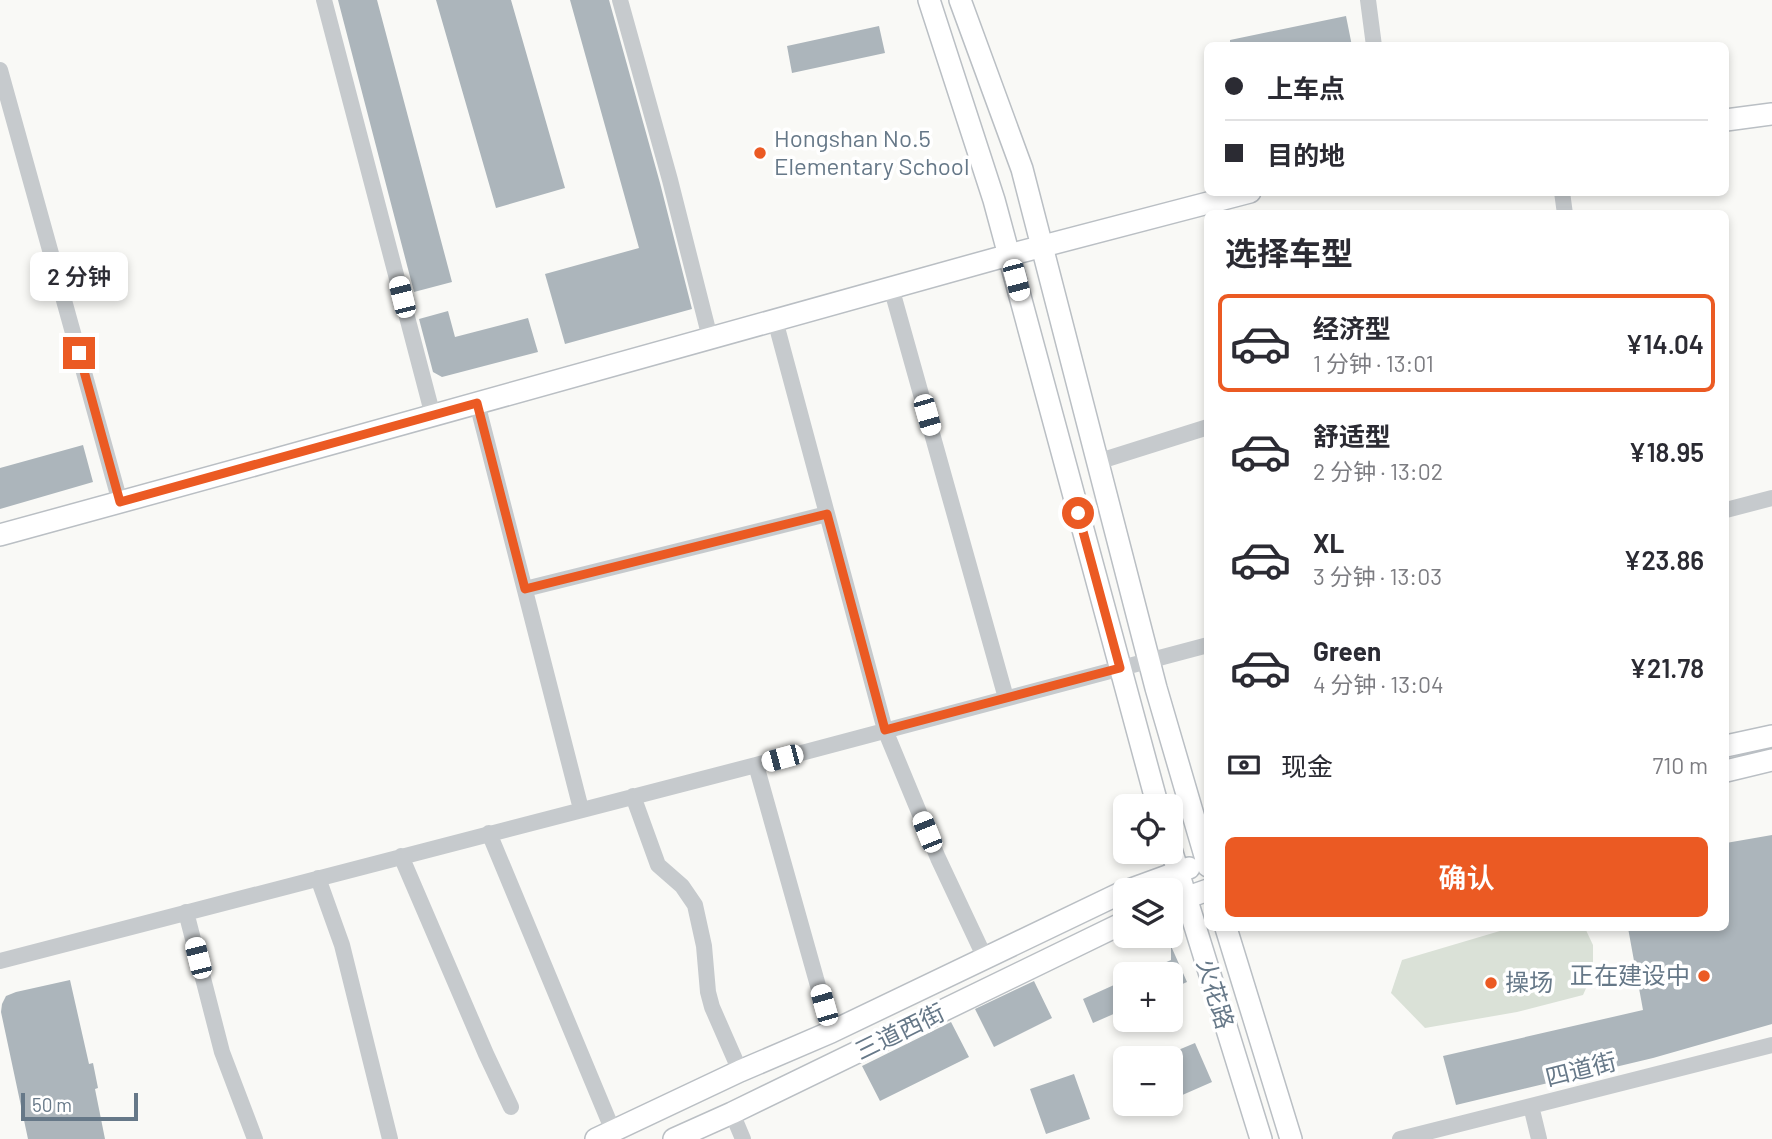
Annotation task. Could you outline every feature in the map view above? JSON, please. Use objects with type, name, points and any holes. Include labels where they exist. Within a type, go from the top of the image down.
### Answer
[{"type":"street","points":[[324,0],[433,415]]},
{"type":"street","points":[[620,0],[710,338]]},
{"type":"street","points":[[929,0],[994,200],[1154,794]]},
{"type":"street","points":[[960,0],[1022,169],[1149,661],[1204,853]]},
{"type":"street","points":[[1368,0],[1373,42]]},
{"type":"street","points":[[0,70],[120,502]]},
{"type":"street","points":[[1729,120],[1772,114]]},
{"type":"street","points":[[0,535],[891,287],[1235,196]]},
{"type":"street","points":[[891,287],[1006,698]]},
{"type":"street","points":[[775,320],[885,730],[938,858],[985,958]]},
{"type":"street","points":[[477,403],[581,809]]},
{"type":"street","points":[[1097,462],[1204,428]]},
{"type":"street","points":[[1729,509],[1772,498]]},
{"type":"street","points":[[525,589],[827,514]]},
{"type":"street","points":[[0,961],[1204,646]]},
{"type":"street","points":[[1729,746],[1772,736]]},
{"type":"street","points":[[1729,770],[1772,760]]},
{"type":"street","points":[[756,765],[831,1032]]},
{"type":"street","points":[[633,796],[658,865],[682,886],[695,905],[704,946],[712,1007],[740,1071]]},
{"type":"street","points":[[489,833],[604,1135],[831,1032],[1113,897]]},
{"type":"street","points":[[401,856],[511,1107]]},
{"type":"street","name":"火花路","points":[[1176,864],[1178,878]]},
{"type":"street","points":[[1160,878],[1204,864]]},
{"type":"street","points":[[318,878],[342,945],[390,1139]]},
{"type":"street","points":[[1183,898],[1204,891]]},
{"type":"street","points":[[186,912],[222,1052],[255,1139]]},
{"type":"street","name":"火花路","points":[[1183,914],[1261,1139]]},
{"type":"street","name":"三道西街","points":[[674,1139],[1113,928]]},
{"type":"street","points":[[1227,931],[1291,1139]]},
{"type":"street","name":"四道街","points":[[1400,1139],[1772,1045]]},
{"type":"street","points":[[1531,1106],[1539,1139]]},
{"type":"street","points":[[732,1113],[743,1139]]},
{"type":"shaded area","name":"操场","points":[[1500,931],[1586,931],[1593,945],[1593,973],[1583,995],[1517,1012],[1425,1028],[1391,993],[1402,960]]},
{"type":"building","points":[[338,0],[377,0],[452,282],[414,292]]},
{"type":"building","points":[[436,0],[511,0],[565,188],[496,208]]},
{"type":"building","points":[[570,0],[609,0],[692,309],[565,344],[545,274],[639,248]]},
{"type":"building","points":[[1346,16],[1351,42],[1230,42]]},
{"type":"building","points":[[879,26],[885,53],[792,73],[787,46]]},
{"type":"building","points":[[448,311],[455,337],[528,318],[538,352],[442,377],[433,372],[419,319]]},
{"type":"building","points":[[83,445],[93,482],[0,509],[0,468]]},
{"type":"building","name":"正在建设中","points":[[1772,835],[1772,1024],[1653,1058],[1456,1105],[1443,1056],[1643,1010],[1629,931],[1729,931],[1729,842]]},
{"type":"building","points":[[1172,948],[1178,962],[1166,962],[1171,960]]},
{"type":"building","points":[[70,980],[89,1064],[93,1063],[105,1139],[28,1139],[1,1012],[2,1004],[6,996],[16,992]]},
{"type":"building","points":[[1034,981],[1052,1018],[994,1047],[975,1009]]},
{"type":"building","points":[[1113,985],[1113,1014],[1093,1023],[1083,999]]},
{"type":"building","points":[[951,1022],[969,1057],[880,1101],[862,1066]]},
{"type":"building","points":[[1195,1043],[1212,1082],[1183,1095],[1183,1048]]},
{"type":"building","points":[[1074,1074],[1090,1119],[1046,1134],[1030,1089]]},
{"type":"place","name":"Hongshan No.5 Elementary School","points":[[760,153]]},
{"type":"place","name":"正在建设中","points":[[1704,976]]},
{"type":"place","name":"操场","points":[[1491,983]]},
{"type":"route","points":[[79,353],[120,502],[477,403],[525,589],[827,514],[885,730],[1120,668],[1078,513]]}]
